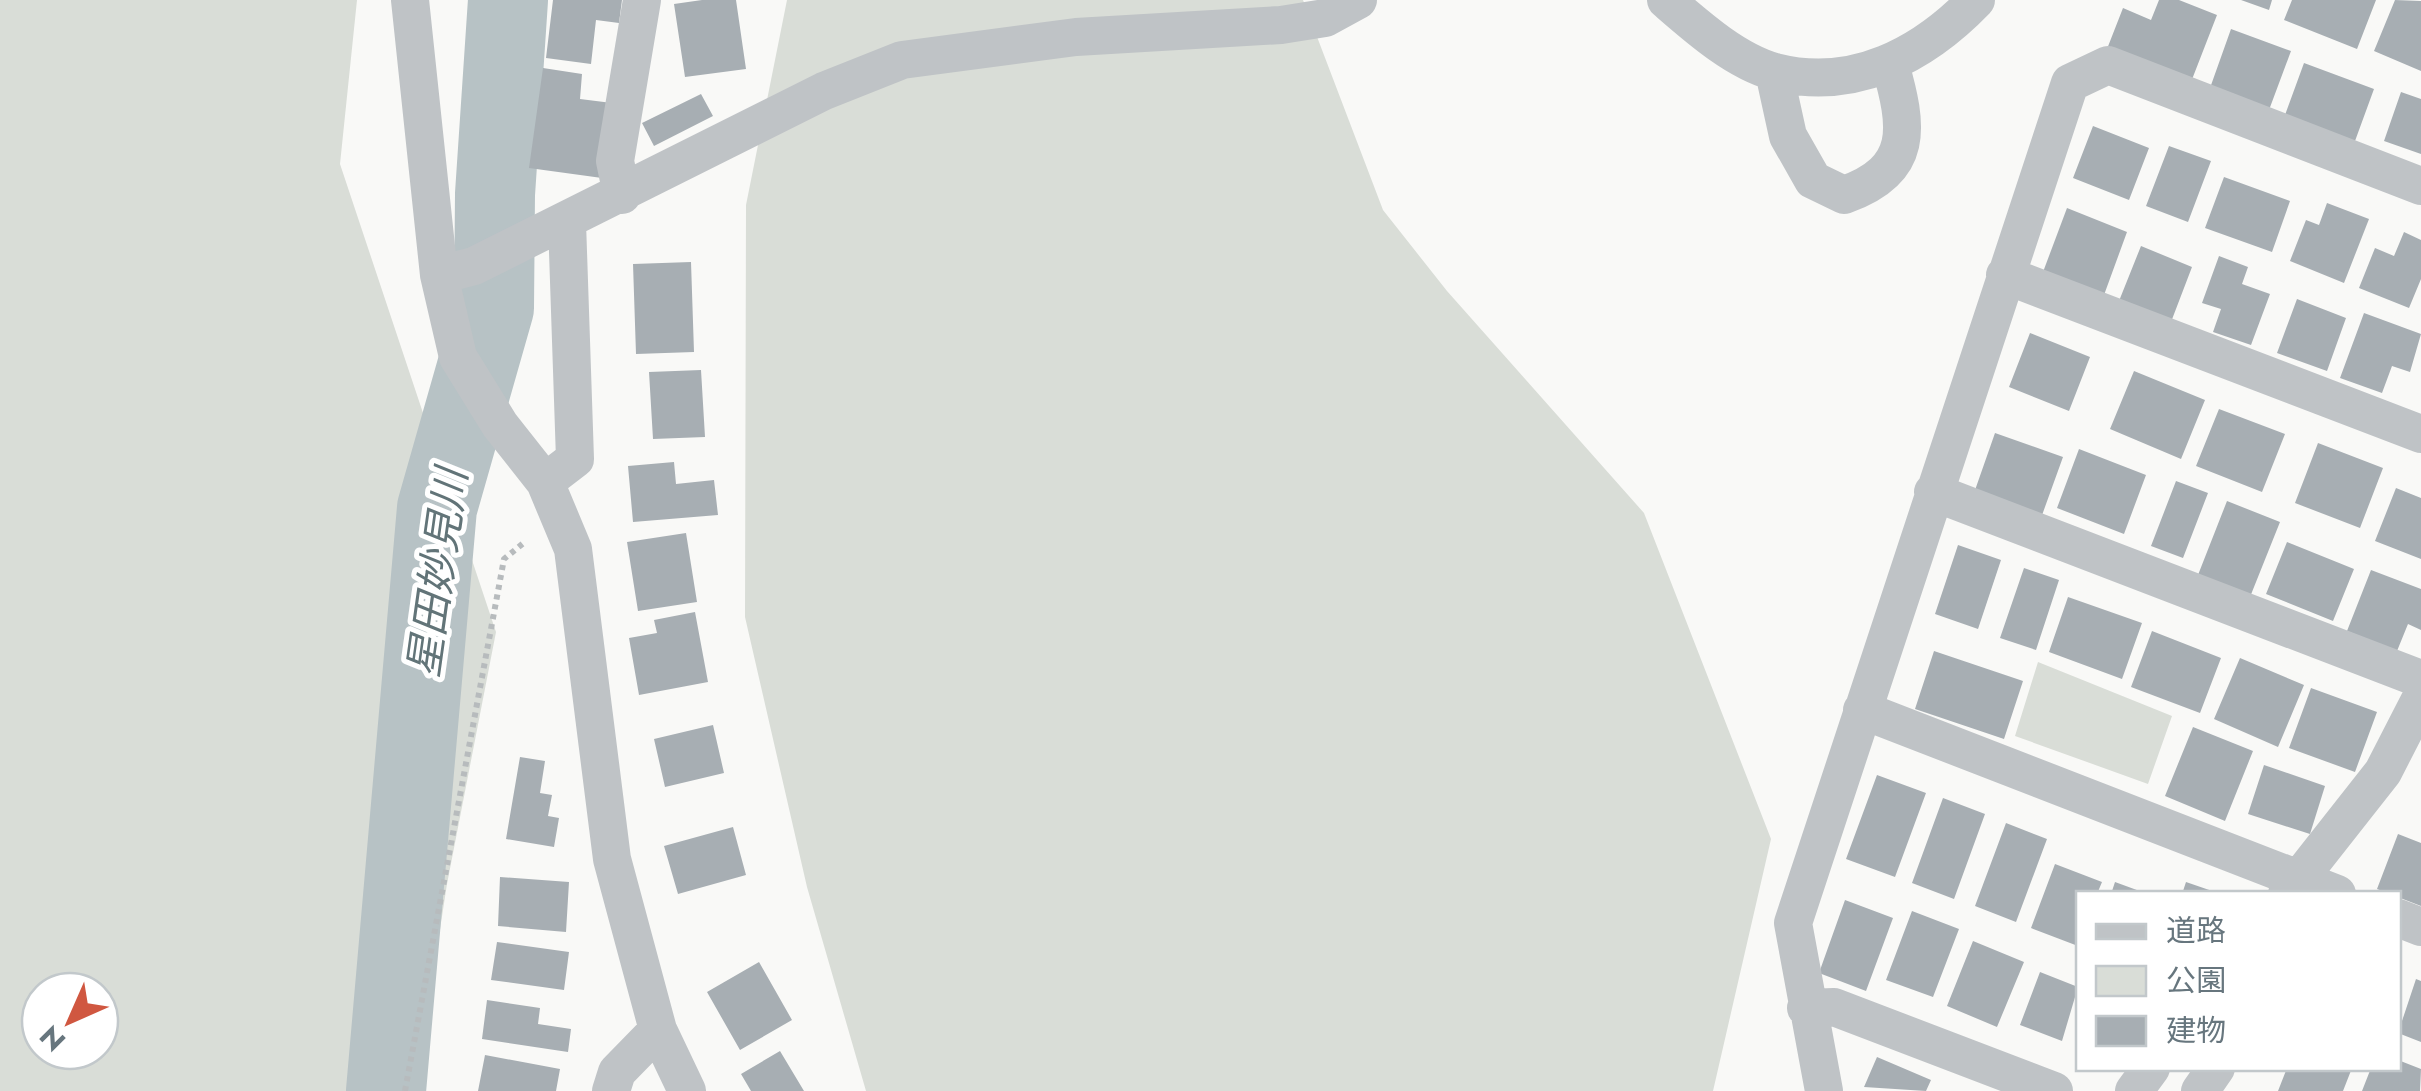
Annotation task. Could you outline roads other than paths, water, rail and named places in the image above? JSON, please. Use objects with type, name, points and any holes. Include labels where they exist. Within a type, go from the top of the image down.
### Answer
[{"type":"street","points":[[410,0],[456,270],[458,357],[552,498],[572,549],[612,859],[658,1030],[687,1091]]},
{"type":"street","points":[[622,196],[615,161],[642,0]]},
{"type":"street","points":[[456,270],[530,240],[824,92],[902,60],[1076,37],[1281,25],[1326,18],[1358,0]]},
{"type":"street","points":[[1666,0],[1708,36],[1774,72],[1828,76],[1890,64],[1919,51],[1976,0]]},
{"type":"street","points":[[1774,72],[1788,136],[1812,180],[1844,195],[1875,184],[1896,160],[1904,112],[1890,64]]},
{"type":"street","points":[[1824,1091],[1793,923],[2070,83],[2108,66],[2421,186]]},
{"type":"street","points":[[552,498],[574,458],[567,222]]},
{"type":"street","points":[[2005,275],[2421,434]]},
{"type":"street","points":[[1934,492],[2421,680]]},
{"type":"street","points":[[2294,886],[2382,772],[2421,698]]},
{"type":"street","points":[[1862,710],[2294,886],[2321,891]]},
{"type":"street","points":[[1806,1008],[1834,1007],[2054,1091]]},
{"type":"street","points":[[611,1091],[616,1072],[658,1030]]},
{"type":"waterway","name":"星田妙見川","points":[[386,1091],[437,508],[494,308],[495,194],[508,0]]}]
